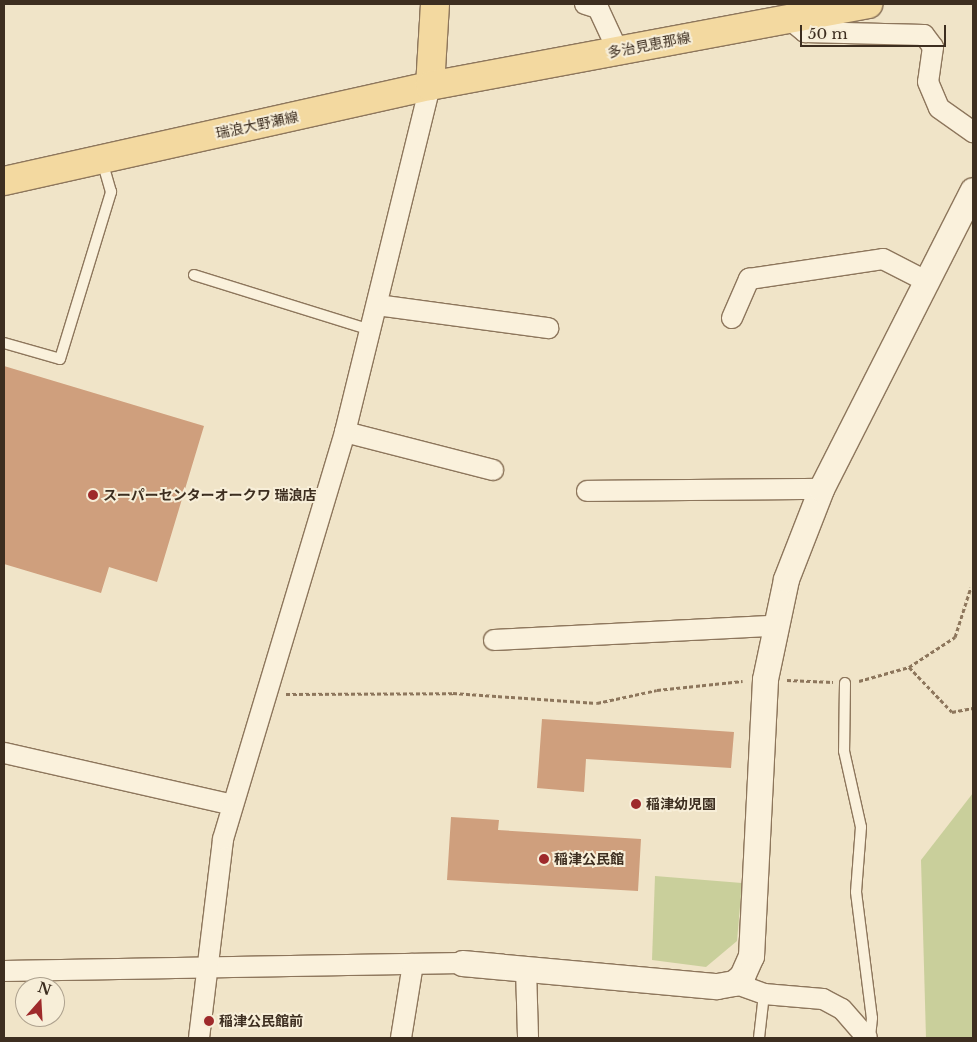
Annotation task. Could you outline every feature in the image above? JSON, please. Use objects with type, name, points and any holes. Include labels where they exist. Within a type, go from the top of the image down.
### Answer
[{"type":"main road","points":[[430,86],[434,4]]},
{"type":"main road","name":"多治見恵那線","points":[[430,86],[868,4]]},
{"type":"main road","name":"瑞浪大野瀬線","points":[[4,181],[430,86]]},
{"type":"street","points":[[585,4],[598,8],[618,51]]},
{"type":"street","points":[[789,19],[805,32],[924,36],[933,47],[928,82],[939,108],[973,132]]},
{"type":"street","points":[[199,1038],[212,898],[232,805],[268,694],[345,432],[430,86]]},
{"type":"street","points":[[734,983],[751,956],[766,679],[774,626],[786,579],[820,489],[973,190]]},
{"type":"street","points":[[732,318],[749,280],[883,259],[926,281]]},
{"type":"street","points":[[377,305],[548,328]]},
{"type":"street","points":[[345,432],[493,470]]},
{"type":"street","points":[[587,491],[820,489]]},
{"type":"street","points":[[494,640],[774,626]]},
{"type":"street","points":[[4,753],[232,805]]},
{"type":"street","points":[[401,1038],[413,964]]},
{"type":"street","points":[[4,971],[462,964],[717,986],[734,983],[764,994],[823,999],[842,1009],[868,1038]]},
{"type":"street","points":[[526,969],[528,1038]]},
{"type":"lane","points":[[4,343],[60,359],[111,192],[102,159]]},
{"type":"lane","points":[[194,275],[371,330]]},
{"type":"lane","points":[[845,683],[844,751],[861,827],[856,892],[872,1018],[868,1038]]},
{"type":"lane","points":[[759,1038],[764,994]]},
{"type":"path","points":[[268,694],[453,693],[597,703],[657,690],[766,679],[845,683],[876,680],[909,667],[955,637],[971,587]]},
{"type":"path","points":[[909,667],[952,712],[973,708]]},
{"type":"green space","points":[[973,793],[973,1038],[926,1038],[921,860]]},
{"type":"green space","points":[[655,876],[742,883],[737,941],[706,967],[652,960]]},
{"type":"building","name":"スーパーセンターオークワ 瑞浪店","points":[[4,366],[204,426],[157,582],[109,567],[101,593],[4,564]]},
{"type":"building","points":[[542,719],[734,732],[731,768],[586,759],[584,792],[537,788]]},
{"type":"building","name":"稲津公民館","points":[[451,817],[499,820],[498,830],[641,839],[638,891],[447,880]]},
{"type":"place","name":"スーパーセンターオークワ 瑞浪店","points":[[93,495]]},
{"type":"place","name":"稲津幼児園","points":[[636,804]]},
{"type":"place","name":"稲津公民館","points":[[544,859]]},
{"type":"place","name":"稲津公民館前","points":[[209,1021]]}]
